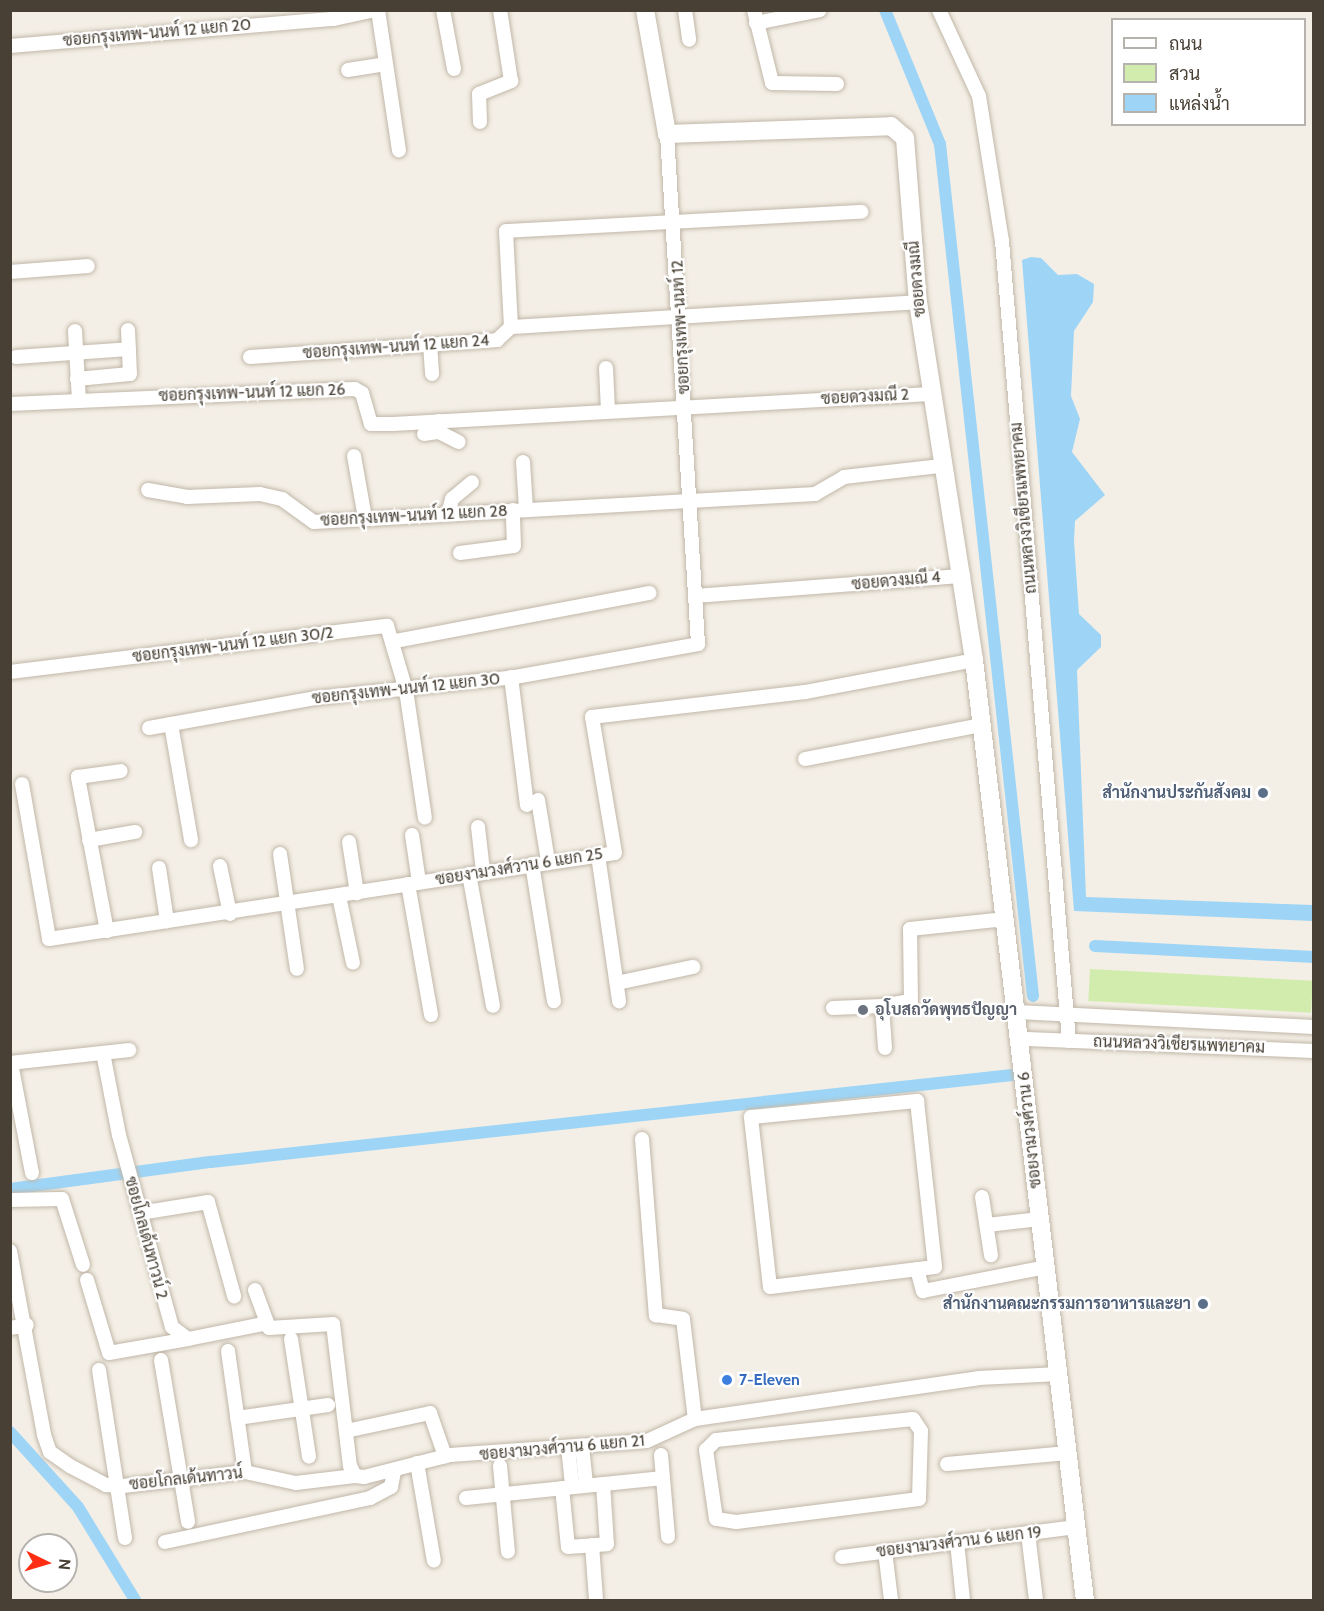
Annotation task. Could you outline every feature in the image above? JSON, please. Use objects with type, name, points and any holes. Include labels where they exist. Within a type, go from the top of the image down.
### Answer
[{"type":"street","name":"ซอยกรุงเทพ-นนท์ 12 แยก 20","points":[[10,46],[376,10]]},
{"type":"street","points":[[376,10],[399,150]]},
{"type":"street","points":[[443,10],[454,69]]},
{"type":"street","points":[[480,122],[479,94],[511,81],[500,10]]},
{"type":"street","name":"ซอยกรุงเทพ-นนท์ 12","points":[[645,10],[667,134],[676,222],[688,501],[698,644]]},
{"type":"street","points":[[685,10],[689,40]]},
{"type":"street","points":[[820,10],[755,16],[772,83],[837,84]]},
{"type":"street","name":"ถนนหลวงวิเชียรแพทยาคม","points":[[939,10],[979,96],[1002,241],[1069,1041],[1314,1051]]},
{"type":"street","points":[[348,70],[386,64]]},
{"type":"street","name":"ซอยดวงมณี","points":[[667,134],[899,129],[905,138],[918,302],[930,394],[941,466],[963,576],[974,660]]},
{"type":"street","points":[[511,327],[506,231],[861,212]]},
{"type":"street","points":[[10,272],[88,266]]},
{"type":"street","name":"ซอยกรุงเทพ-นนท์ 12 แยก 24","points":[[250,357],[497,340],[511,327],[918,302]]},
{"type":"street","points":[[77,378],[128,375],[128,330]]},
{"type":"street","points":[[75,331],[79,401]]},
{"type":"street","points":[[430,344],[432,374]]},
{"type":"street","points":[[16,357],[129,349]]},
{"type":"street","points":[[606,368],[608,410]]},
{"type":"street","name":"ซอยกรุงเทพ-นนท์ 12 แยก 26","points":[[10,404],[355,389],[362,393],[371,424],[439,426],[608,410],[685,406]]},
{"type":"street","name":"ซอยดวงมณี 2","points":[[685,406],[930,394]]},
{"type":"street","points":[[423,434],[439,426],[459,442]]},
{"type":"street","points":[[354,456],[365,518]]},
{"type":"street","points":[[460,553],[514,546],[520,510],[523,462]]},
{"type":"street","name":"ซอยกรุงเทพ-นนท์ 12 แยก 28","points":[[148,490],[187,497],[260,494],[282,499],[314,522],[815,494],[844,477],[941,466]]},
{"type":"street","points":[[448,514],[452,499],[472,483]]},
{"type":"street","name":"ซอยดวงมณี 4","points":[[695,596],[963,576]]},
{"type":"street","points":[[424,818],[406,690],[395,641],[650,593]]},
{"type":"street","name":"ซอยกรุงเทพ-นนท์ 12 แยก 30/2","points":[[10,672],[387,626],[395,641]]},
{"type":"street","name":"ซอยกรุงเทพ-นนท์ 12 แยก 30","points":[[149,728],[316,698],[511,677],[698,644]]},
{"type":"street","name":"ซอยงามวงศ์วาน 6","points":[[974,660],[1085,1600]]},
{"type":"street","name":"ซอยงามวงศ์วาน 6 แยก 25","points":[[22,784],[49,939],[287,906],[483,871],[615,853],[592,717],[805,692],[974,660]]},
{"type":"street","points":[[511,677],[533,803],[548,861]]},
{"type":"street","points":[[171,724],[191,840]]},
{"type":"street","points":[[805,759],[982,725]]},
{"type":"street","points":[[107,931],[78,777],[121,771]]},
{"type":"street","points":[[478,827],[483,871]]},
{"type":"street","points":[[89,840],[135,832]]},
{"type":"street","points":[[412,835],[413,883],[430,1015]]},
{"type":"street","points":[[349,842],[357,893]]},
{"type":"street","points":[[280,854],[297,969]]},
{"type":"street","points":[[598,855],[619,1001]]},
{"type":"street","points":[[532,864],[554,1001]]},
{"type":"street","points":[[220,866],[230,914]]},
{"type":"street","points":[[159,868],[167,921]]},
{"type":"street","points":[[469,874],[493,1006]]},
{"type":"street","points":[[339,896],[353,963]]},
{"type":"street","points":[[832,1008],[882,1006],[910,1001],[910,929],[1005,919]]},
{"type":"street","points":[[617,983],[693,967]]},
{"type":"street","points":[[882,1006],[885,1048]]},
{"type":"street","points":[[1017,1012],[1067,1016]]},
{"type":"street","name":"ถนนหลวงวิเชียรแพทยาคม","points":[[1067,1016],[1314,1027]]},
{"type":"street","points":[[1026,1039],[1069,1041]]},
{"type":"street","points":[[32,1173],[11,1063],[129,1050]]},
{"type":"street","name":"ซอยโกลเด้นทาวน์ 2","points":[[103,1053],[125,1158],[171,1327],[188,1339]]},
{"type":"street","points":[[916,1101],[934,1267],[917,1269],[770,1287],[751,1117],[916,1101]]},
{"type":"street","points":[[642,1139],[656,1315],[683,1319],[694,1419]]},
{"type":"street","points":[[982,1197],[991,1255]]},
{"type":"street","points":[[10,1200],[62,1199],[83,1265]]},
{"type":"street","points":[[140,1213],[208,1202],[234,1296]]},
{"type":"street","points":[[987,1225],[1040,1219]]},
{"type":"street","name":"ซอยโกลเด้นทาวน์","points":[[10,1251],[16,1301],[27,1325],[50,1452],[85,1476],[114,1486],[245,1472],[296,1483],[355,1476]]},
{"type":"street","points":[[917,1269],[923,1291],[1046,1267]]},
{"type":"street","points":[[87,1280],[109,1353],[263,1323],[276,1329],[333,1324],[346,1431],[355,1476]]},
{"type":"street","points":[[255,1290],[263,1323]]},
{"type":"street","points":[[10,1328],[27,1325]]},
{"type":"street","points":[[291,1339],[309,1457]]},
{"type":"street","points":[[228,1351],[245,1472]]},
{"type":"street","points":[[161,1360],[179,1480],[188,1522]]},
{"type":"street","points":[[99,1370],[114,1486],[125,1538]]},
{"type":"street","name":"ซอยงามวงศ์วาน 6 แยก 21","points":[[355,1476],[394,1471],[445,1456],[647,1441],[694,1419],[848,1401],[978,1378],[1060,1374]]},
{"type":"street","points":[[848,1401],[851,1425]]},
{"type":"street","points":[[237,1418],[328,1405]]},
{"type":"street","points":[[346,1431],[430,1413],[445,1456]]},
{"type":"street","points":[[917,1421],[921,1498],[736,1522],[716,1519],[706,1454],[712,1441],[851,1425],[917,1421]]},
{"type":"street","points":[[575,1447],[568,1547],[607,1544],[603,1484]]},
{"type":"street","points":[[947,1464],[1068,1453]]},
{"type":"street","points":[[661,1455],[668,1537]]},
{"type":"street","points":[[417,1463],[434,1561]]},
{"type":"street","points":[[500,1466],[508,1552]]},
{"type":"street","points":[[165,1542],[370,1498],[391,1487],[394,1471]]},
{"type":"street","points":[[466,1498],[663,1478]]},
{"type":"street","name":"ซอยงามวงศ์วาน 6 แยก 19","points":[[842,1557],[1076,1527]]},
{"type":"street","points":[[1028,1533],[1036,1600]]},
{"type":"street","points":[[957,1542],[963,1600]]},
{"type":"street","points":[[592,1545],[596,1600]]},
{"type":"street","points":[[885,1551],[891,1600]]},
{"type":"green space","points":[[1090,969],[1313,981],[1311,1013],[1088,1001]]},
{"type":"water","points":[[1031,257],[1041,258],[1058,275],[1077,274],[1094,284],[1093,302],[1074,331],[1071,396],[1080,419],[1072,452],[1105,495],[1075,521],[1074,541],[1079,614],[1101,635],[1101,647],[1077,670],[1086,897],[1313,905],[1313,921],[1074,911],[1022,260]]},
{"type":"waterway","points":[[885,10],[940,144],[1033,996]]},
{"type":"waterway","points":[[1095,946],[1314,957]]},
{"type":"waterway","points":[[10,1189],[211,1162],[1012,1075]]},
{"type":"waterway","points":[[10,1432],[78,1507],[135,1600]]},
{"type":"place","name":"สำนักงานประกันสังคม","points":[[1263,793]]},
{"type":"place","name":"อุโบสถวัดพุทธปัญญา","points":[[863,1010]]},
{"type":"place","name":"สำนักงานคณะกรรมการอาหารและยา","points":[[1203,1304]]},
{"type":"place","name":"7-Eleven","points":[[727,1380]]}]
